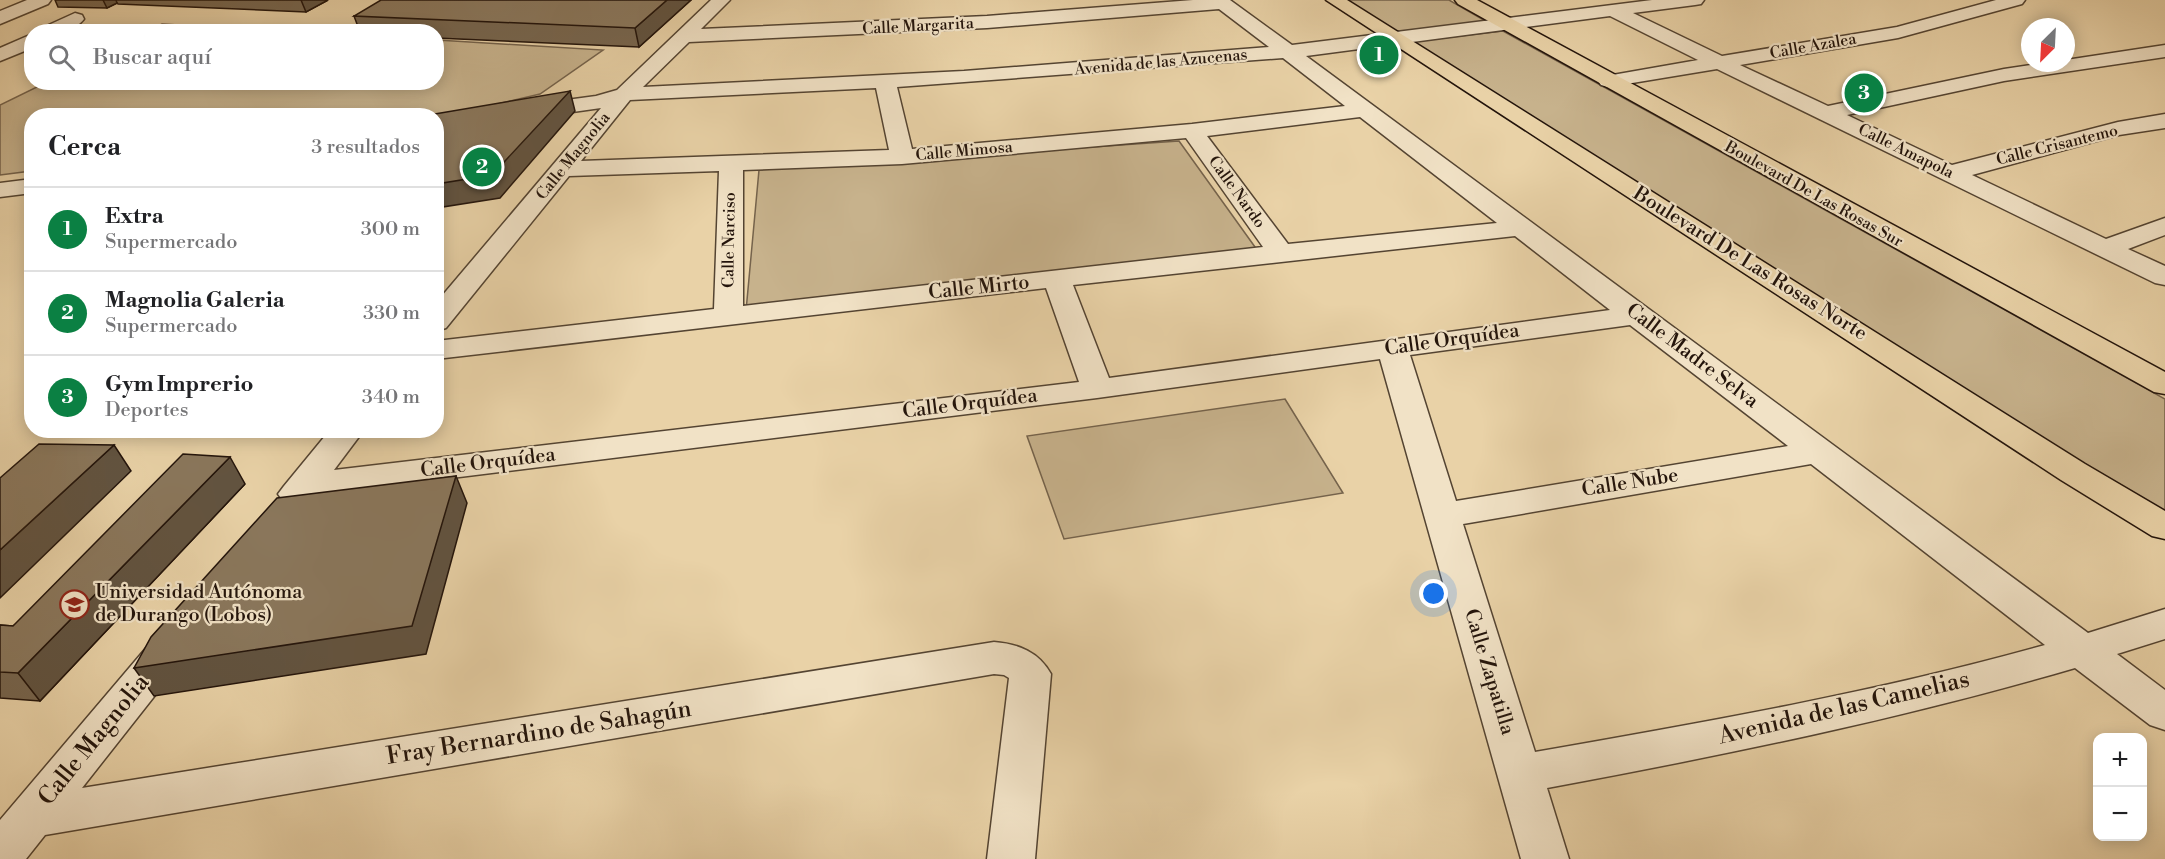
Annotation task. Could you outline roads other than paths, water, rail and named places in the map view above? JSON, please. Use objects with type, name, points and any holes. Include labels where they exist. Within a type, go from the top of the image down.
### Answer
[{"type":"main road","name":"Boulevard De Las Rosas Norte","points":[[1335,0],[2073,472],[2165,527]]},
{"type":"main road","name":"Boulevard De Las Rosas Sur","points":[[1464,0],[2165,385]]},
{"type":"street","points":[[0,18],[42,0]]},
{"type":"street","name":"Calle Magnolia","points":[[444,312],[624,94],[721,0]]},
{"type":"street","name":"Calle Amapola","points":[[1589,0],[2165,277]]},
{"type":"street","name":"Avenida de las Azucenas","points":[[624,94],[1043,72],[1287,52],[1695,0]]},
{"type":"street","name":"Calle Margarita","points":[[684,36],[997,22],[1221,2]]},
{"type":"street","name":"Calle Madre Selva","points":[[1221,2],[2165,712]]},
{"type":"street","name":"Calle Azalea","points":[[1608,81],[1898,32],[1998,2]]},
{"type":"street","points":[[65,24],[75,19]]},
{"type":"street","points":[[0,55],[24,44]]},
{"type":"street","points":[[1826,113],[2004,75],[2165,51]]},
{"type":"street","points":[[885,82],[902,156]]},
{"type":"street","points":[[506,114],[598,102],[624,94]]},
{"type":"street","name":"Calle Mimosa","points":[[562,169],[902,156],[1192,131],[1365,110]]},
{"type":"street","name":"Calle Crisantemo","points":[[1950,173],[2118,129],[2165,121]]},
{"type":"street","name":"Calle Nardo","points":[[1192,131],[1281,253]]},
{"type":"street","name":"Calle Narciso","points":[[728,315],[731,164]]},
{"type":"street","points":[[0,190],[24,187]]},
{"type":"street","points":[[2105,248],[2165,226]]},
{"type":"street","name":"Calle Mirto","points":[[444,349],[728,315],[1521,228]]},
{"type":"street","points":[[1058,280],[1097,389]]},
{"type":"street","name":"Calle Orquídea","points":[[303,485],[1097,389],[1637,315]]},
{"type":"street","name":"Calle Zapatilla","points":[[1392,347],[1545,859]]},
{"type":"street","points":[[272,522],[341,438]]},
{"type":"street","name":"Calle Nube","points":[[1442,514],[1819,452]]},
{"type":"street","name":"Calle Magnolia","points":[[0,855],[197,614]]},
{"type":"street","name":"Avenida de las Camelias","points":[[1520,774],[1799,722],[1899,699],[2083,651],[2165,624]]},
{"type":"street","name":"Fray Bernardino de Sahagún","points":[[30,817],[994,658],[1010,659],[1022,663],[1030,674],[1011,859]]},
{"type":"place","name":"Extra","points":[[1379,55]]},
{"type":"place","name":"Gym Imprerio","points":[[1864,93]]},
{"type":"place","name":"Magnolia Galeria","points":[[482,167]]},
{"type":"place","name":"Universidad Autónoma de Durango (Lobos)","points":[[74,604]]}]
